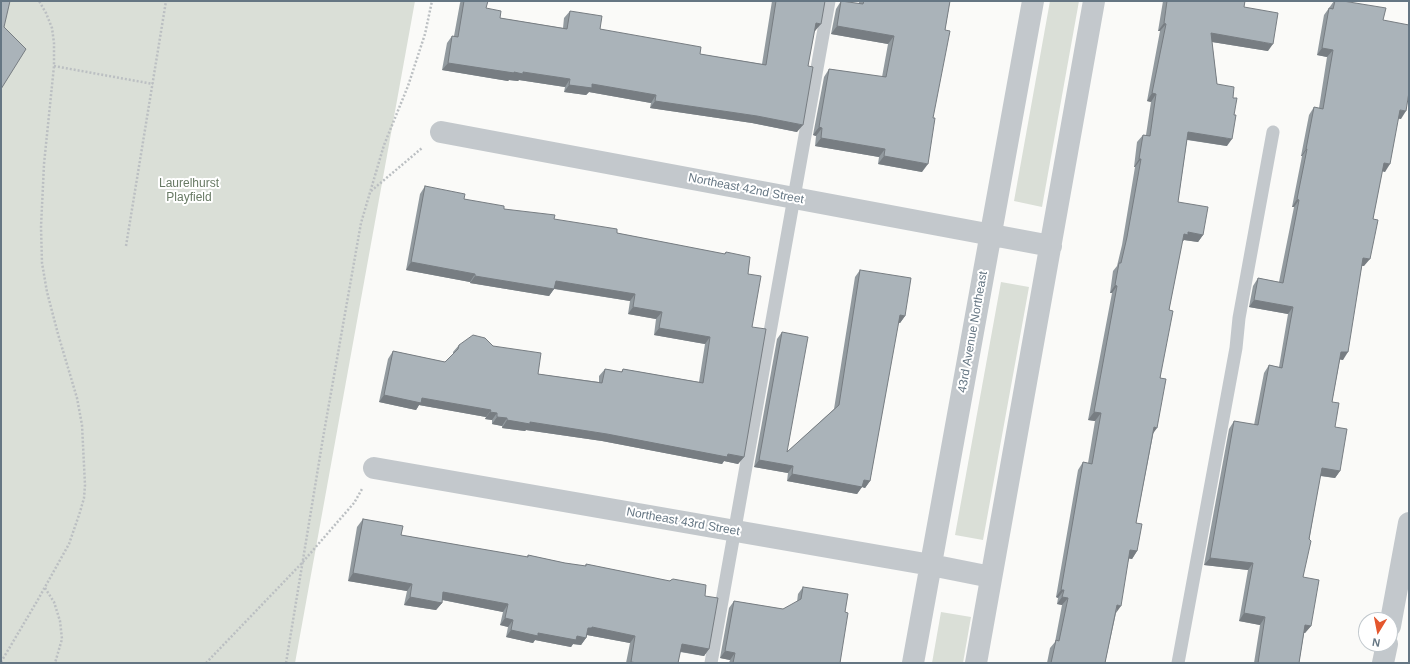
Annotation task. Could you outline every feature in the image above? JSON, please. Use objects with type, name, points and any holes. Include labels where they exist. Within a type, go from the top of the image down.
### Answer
[{"type":"street","name":"43rd Avenue Northeast","points":[[913,663],[1033,1]]},
{"type":"street","points":[[976,663],[1094,1]]},
{"type":"street","name":"Northeast 42nd Street","points":[[441,132],[1051,246]]},
{"type":"street","name":"Northeast 43rd Street","points":[[374,468],[931,565],[991,577]]},
{"type":"street","points":[[1393,612],[1409,523]]},
{"type":"street","points":[[1383,663],[1385,652]]},
{"type":"lane","points":[[711,663],[829,1]]},
{"type":"lane","points":[[1178,663],[1236,348],[1239,318],[1273,132]]},
{"type":"path","points":[[1,662],[69,544],[84,498],[85,485],[82,425],[77,398],[56,327],[47,292],[42,263],[41,227],[44,164],[54,66],[54,43],[52,28],[46,12],[39,1]]},
{"type":"path","points":[[126,246],[166,1]]},
{"type":"path","points":[[286,663],[301,564],[361,223],[384,145],[408,86],[426,34],[432,1]]},
{"type":"path","points":[[54,66],[153,84]]},
{"type":"path","points":[[370,191],[441,132]]},
{"type":"path","points":[[206,663],[301,564],[354,503],[374,468]]},
{"type":"path","points":[[45,588],[54,602],[60,621],[62,639],[55,663]]},
{"type":"green space","name":"Laurelhurst Playfield","points":[[1,1],[415,1],[295,663],[1,663]]},
{"type":"green space","points":[[1050,1],[1079,1],[1042,207],[1014,201]]},
{"type":"green space","points":[[1001,282],[1029,287],[983,540],[955,535]]},
{"type":"green space","points":[[941,612],[971,617],[963,663],[932,663]]},
{"type":"building","points":[[2,1],[10,1],[4,27],[26,49],[1,89],[1,3]]},
{"type":"building","points":[[464,1],[488,1],[486,8],[501,11],[500,18],[567,29],[570,11],[602,16],[600,29],[701,47],[700,54],[766,65],[776,1],[825,1],[821,24],[816,23],[808,66],[813,67],[803,125],[757,116],[655,101],[656,95],[592,84],[592,88],[569,85],[570,79],[523,72],[523,74],[514,73],[448,63],[452,36],[458,37]]},
{"type":"building","points":[[841,1],[863,4],[864,1],[950,1],[945,30],[950,31],[933,118],[935,118],[928,164],[884,156],[885,149],[821,138],[822,128],[819,127],[829,69],[886,77],[894,36],[837,26]]},
{"type":"building","points":[[1167,1],[1245,1],[1244,7],[1278,13],[1273,44],[1211,33],[1217,84],[1234,87],[1233,98],[1237,98],[1234,115],[1236,115],[1232,139],[1188,132],[1178,202],[1208,207],[1203,235],[1188,232],[1188,235],[1184,234],[1169,310],[1173,311],[1160,378],[1166,379],[1157,428],[1154,427],[1136,523],[1142,524],[1137,551],[1130,550],[1121,606],[1117,605],[1105,663],[1051,663],[1056,640],[1059,641],[1068,598],[1062,597],[1064,590],[1061,590],[1083,462],[1092,464],[1101,413],[1094,412],[1117,286],[1115,285],[1119,263],[1121,263],[1127,237],[1141,159],[1139,159],[1143,135],[1150,136],[1156,94],[1152,93],[1166,24],[1164,23]]},
{"type":"building","points":[[1335,1],[1386,8],[1383,20],[1409,25],[1409,92],[1406,111],[1400,110],[1390,164],[1384,163],[1373,219],[1378,220],[1370,259],[1363,258],[1348,352],[1341,352],[1332,402],[1339,403],[1335,427],[1347,429],[1340,471],[1322,468],[1309,539],[1311,541],[1303,577],[1319,580],[1311,626],[1305,625],[1299,663],[1258,663],[1265,617],[1244,613],[1253,563],[1210,558],[1234,421],[1258,425],[1269,365],[1282,368],[1293,307],[1254,300],[1258,278],[1283,283],[1299,200],[1297,199],[1314,107],[1323,109],[1333,50],[1322,48],[1329,8],[1333,9]]},
{"type":"building","points":[[425,186],[465,194],[464,199],[504,206],[504,209],[555,215],[554,219],[617,229],[617,233],[725,254],[726,252],[750,257],[748,274],[761,276],[752,327],[766,329],[744,457],[728,454],[727,457],[607,434],[530,422],[530,424],[497,417],[497,413],[490,412],[491,410],[422,398],[421,403],[384,395],[393,351],[445,362],[458,349],[459,345],[473,335],[485,338],[493,346],[541,353],[538,374],[602,383],[605,369],[622,372],[623,369],[703,383],[710,337],[659,328],[662,312],[633,307],[635,294],[556,281],[554,289],[475,276],[475,274],[411,262]]},
{"type":"building","points":[[860,270],[911,278],[905,316],[900,315],[870,481],[864,480],[862,487],[792,474],[793,466],[759,460],[782,332],[808,337],[787,452],[839,405]]},
{"type":"building","points":[[363,519],[403,526],[401,535],[528,557],[528,555],[565,563],[586,566],[586,564],[670,581],[673,579],[706,585],[705,596],[718,598],[709,649],[682,644],[678,663],[631,662],[635,636],[592,627],[588,628],[586,638],[577,636],[576,640],[538,633],[538,636],[511,630],[513,620],[505,618],[508,604],[443,592],[442,603],[410,597],[412,584],[353,573]]},
{"type":"building","points":[[803,587],[848,594],[845,612],[848,613],[840,663],[733,663],[735,653],[725,651],[734,601],[783,609],[801,599]]}]
